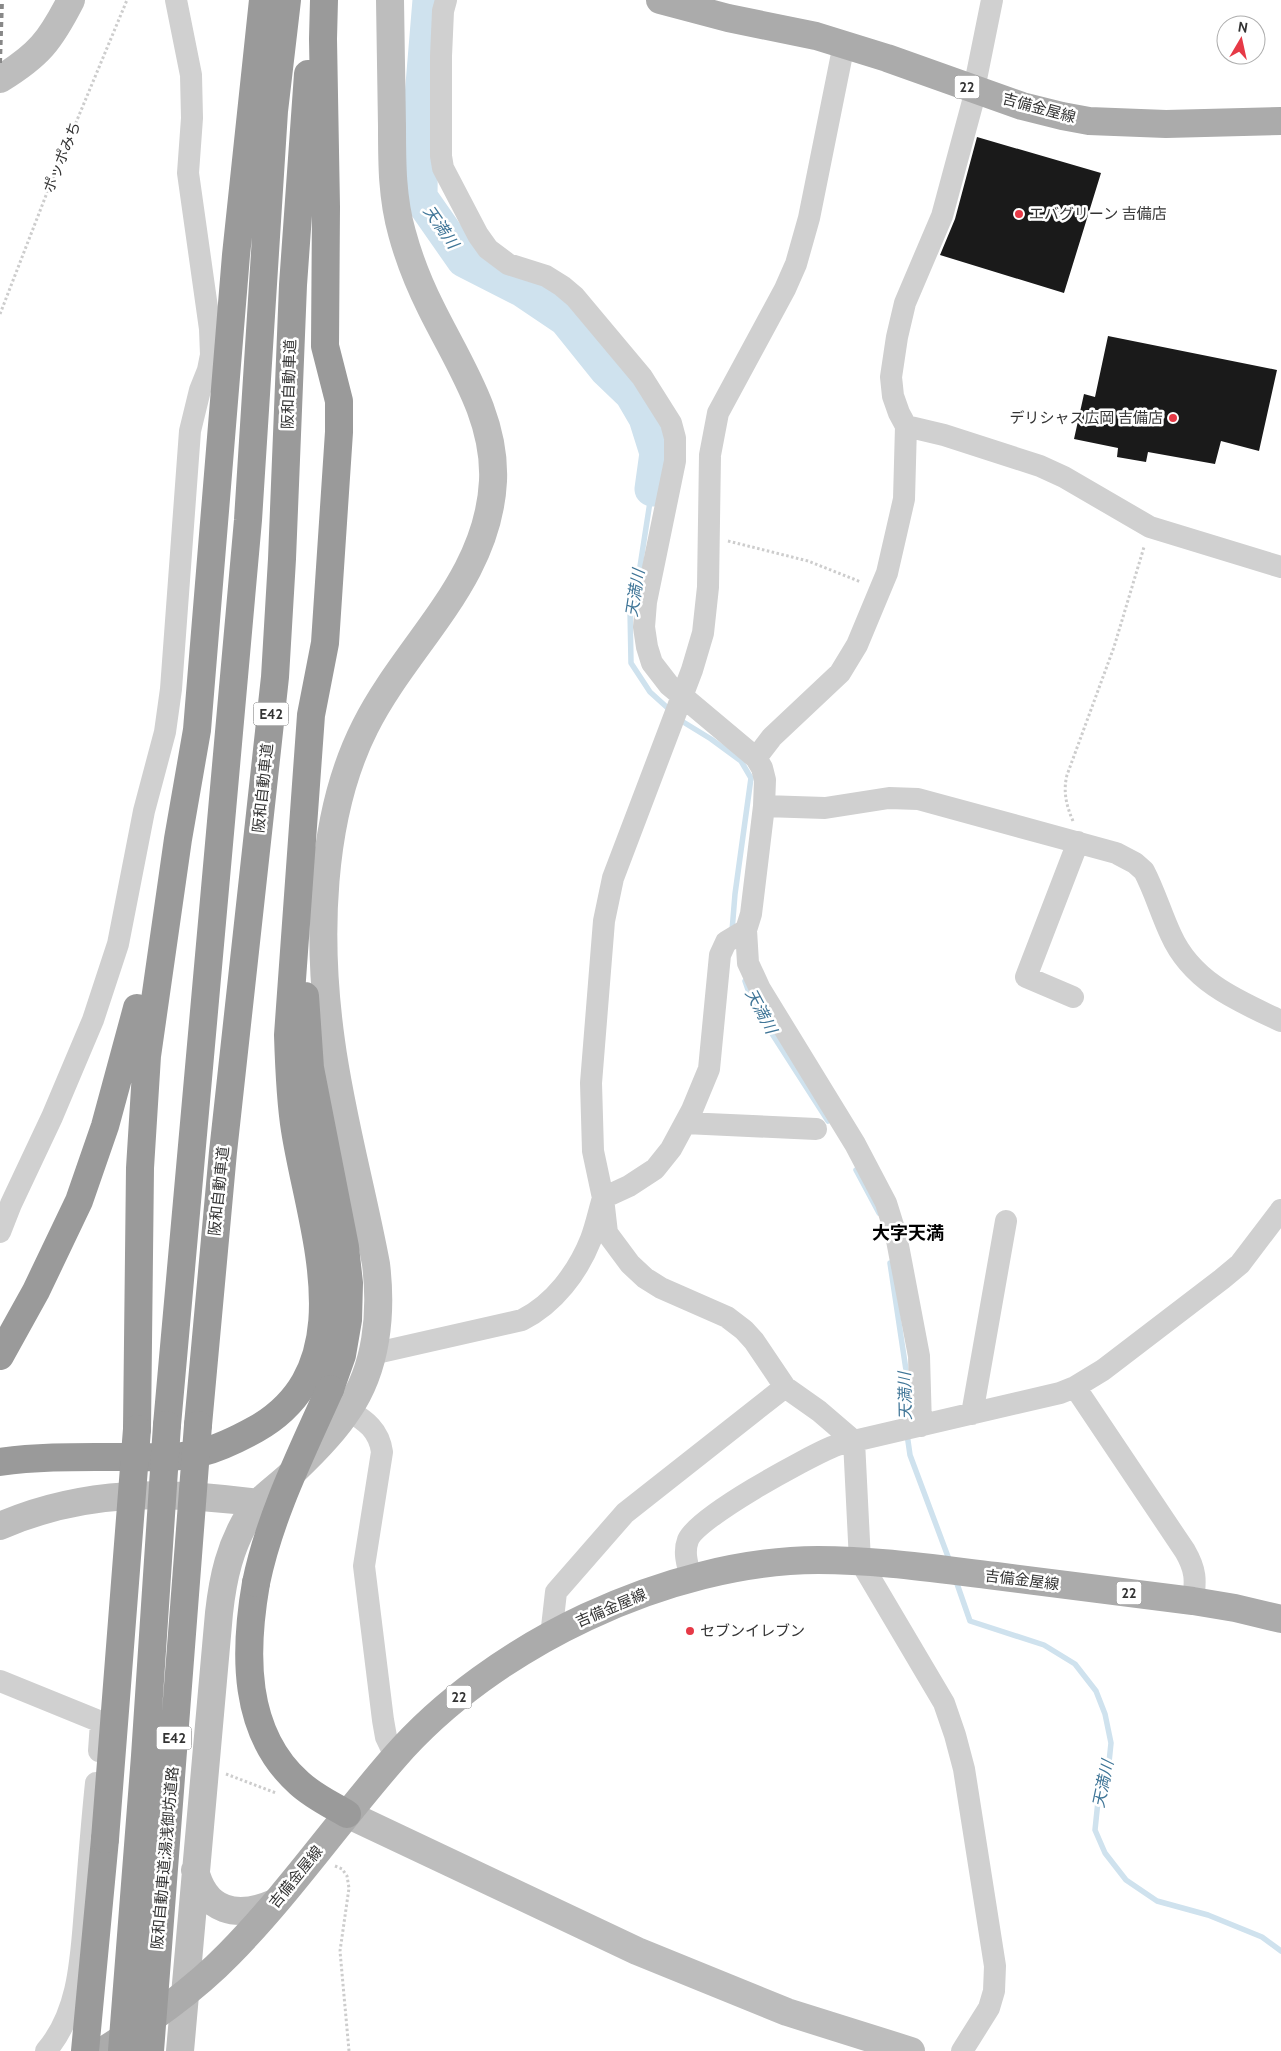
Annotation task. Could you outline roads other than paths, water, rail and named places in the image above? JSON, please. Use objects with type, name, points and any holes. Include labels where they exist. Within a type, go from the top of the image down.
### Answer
[{"type":"highway","points":[[85,2051],[105,1839],[137,1429],[140,1168],[145,1076],[178,838],[197,730],[236,255],[263,0]]},
{"type":"highway","name":"阪和自動車道;湯浅御坊道路","points":[[122,2051],[145,1756],[167,1425],[248,520],[272,130],[287,0]]},
{"type":"highway","name":"阪和自動車道","points":[[198,1425],[223,1152],[275,677],[294,285],[314,0]]},
{"type":"highway","points":[[0,1462],[32,1458],[156,1457],[200,1453],[234,1441],[263,1425],[282,1411],[297,1392],[310,1370],[322,1328],[324,1312],[322,1278],[314,1222],[295,1130],[289,1079],[288,1036],[312,715],[325,643],[339,432],[339,401],[325,346],[324,0]]},
{"type":"highway","points":[[0,1356],[36,1291],[79,1201],[105,1126],[127,1050],[178,838]]},
{"type":"highway","points":[[300,859],[302,966],[310,1068],[345,1247],[349,1283],[348,1320],[342,1355],[330,1389],[274,1518],[262,1554],[249,1629],[248,1662],[250,1691],[258,1720],[269,1746],[282,1766],[315,1796],[347,1814]]},
{"type":"highway","name":"阪和自動車道;湯浅御坊道路","points":[[150,2051],[198,1425]]},
{"type":"main road","name":"吉備金屋線","points":[[660,0],[728,18],[816,36],[844,44],[1040,112],[1089,121],[1166,124],[1281,122]]},
{"type":"main road","name":"吉備金屋線","points":[[103,2051],[142,2026],[184,1994],[228,1955],[274,1903],[395,1756],[430,1720],[506,1662],[575,1622],[638,1596],[691,1578],[730,1569],[814,1560],[860,1561],[932,1568],[1193,1601],[1281,1619]]},
{"type":"street","points":[[0,79],[26,63],[38,52],[62,17],[70,0]]},
{"type":"street","points":[[0,1232],[11,1204],[52,1118],[93,1020],[110,970],[128,900],[144,811],[165,732],[171,689],[190,431],[211,355],[210,329],[188,173],[192,118],[191,75],[176,0]]},
{"type":"street","points":[[180,2051],[194,1869],[223,1578],[237,1538],[258,1503],[304,1462],[348,1410],[362,1383],[372,1354],[379,1305],[376,1264],[331,1042],[327,1000],[325,907],[332,825],[343,783],[364,728],[390,684],[444,611],[471,565],[487,521],[492,494],[491,445],[482,411],[420,284],[402,234],[396,206],[392,155],[390,0]]},
{"type":"street","points":[[446,0],[441,56],[441,156],[443,168],[452,187],[478,235],[488,249],[508,264],[546,276],[575,298],[642,377],[671,423],[675,438],[674,461],[646,602],[644,627],[647,646],[652,663],[680,698],[756,758],[762,768],[765,780],[764,806],[751,914],[746,930],[748,963],[760,989],[855,1144],[886,1203],[896,1235],[918,1356],[918,1426]]},
{"type":"street","points":[[756,758],[772,737],[840,673],[857,645],[881,591],[893,556],[902,512],[906,426],[898,413],[891,377],[897,337],[905,303],[917,279],[942,216],[975,89],[992,0]]},
{"type":"street","points":[[844,44],[809,218],[796,264],[785,289],[718,413],[710,455],[706,618],[694,663],[613,878],[604,921],[591,1083],[593,1151],[603,1198],[607,1233],[630,1264],[646,1278],[662,1288],[727,1316],[744,1330],[754,1342],[785,1387],[819,1411],[854,1441],[860,1561],[944,1703],[964,1769],[995,1966],[994,1991],[989,2008],[962,2051]]},
{"type":"street","points":[[906,426],[944,435],[1040,466],[1150,527],[1281,567]]},
{"type":"street","points":[[764,806],[825,808],[875,800],[900,798],[918,800],[1116,853],[1135,863],[1144,872],[1172,937],[1191,967],[1223,992],[1281,1021]]},
{"type":"street","points":[[1073,997],[1026,977],[1082,843]]},
{"type":"street","points":[[372,1354],[522,1320],[537,1313],[563,1286],[579,1263],[591,1239],[603,1198],[629,1186],[655,1169],[671,1149],[685,1123],[709,1069],[720,956],[726,942],[746,930]]},
{"type":"street","points":[[685,1123],[816,1129]]},
{"type":"street","points":[[691,1578],[685,1553],[688,1539],[712,1516],[812,1456],[834,1446],[1060,1393],[1074,1387],[1103,1370],[1222,1279],[1240,1264],[1279,1219]]},
{"type":"street","points":[[972,1414],[1006,1221]]},
{"type":"street","points":[[551,1636],[556,1592],[625,1513],[785,1387]]},
{"type":"street","points":[[1074,1387],[1186,1550],[1196,1578],[1193,1601]]},
{"type":"street","points":[[348,1410],[367,1422],[381,1441],[382,1452],[364,1566],[383,1720],[386,1737],[395,1756]]},
{"type":"street","points":[[0,1526],[20,1517],[67,1505],[110,1497],[142,1494],[205,1496],[258,1503]]},
{"type":"street","points":[[0,1681],[102,1722],[78,1981],[63,2025],[55,2041],[46,2051]]},
{"type":"street","points":[[347,1814],[637,1951],[787,2012],[911,2051]]},
{"type":"street","points":[[194,1869],[198,1885],[204,1895],[223,1908],[258,1910],[274,1903]]},
{"type":"waterway","name":"天満川","points":[[430,0],[421,109],[420,197],[464,260],[523,290],[566,319],[607,370],[632,394],[646,418],[657,453],[652,489]]},
{"type":"waterway","name":"天満川","points":[[652,489],[639,573],[632,593],[630,609],[631,663],[650,692],[671,711]]},
{"type":"waterway","name":"天満川","points":[[680,720],[711,739],[741,761],[751,778],[735,894],[732,931]]},
{"type":"waterway","name":"天満川","points":[[745,981],[753,1004],[828,1121]]},
{"type":"waterway","name":"天満川","points":[[856,1170],[879,1213]]},
{"type":"waterway","name":"天満川","points":[[890,1263],[906,1370],[905,1425]]},
{"type":"waterway","name":"天満川","points":[[907,1434],[910,1455],[950,1562]]},
{"type":"waterway","name":"天満川","points":[[955,1578],[970,1621],[1044,1645],[1075,1664],[1096,1691],[1105,1714],[1111,1743],[1108,1772],[1098,1801],[1095,1830],[1105,1853],[1126,1880],[1157,1901],[1208,1915],[1262,1937],[1281,1951]]},
{"type":"railway","points":[[0,63],[2,0]]},
{"type":"place","name":"エバグリーン 吉備店","points":[[1019,214]]},
{"type":"place","name":"デリシャス広岡 吉備店","points":[[1173,418]]},
{"type":"place","name":"セブンイレブン","points":[[690,1631]]},
{"type":"district","name":"大字天満","points":[[908,1233]]}]
